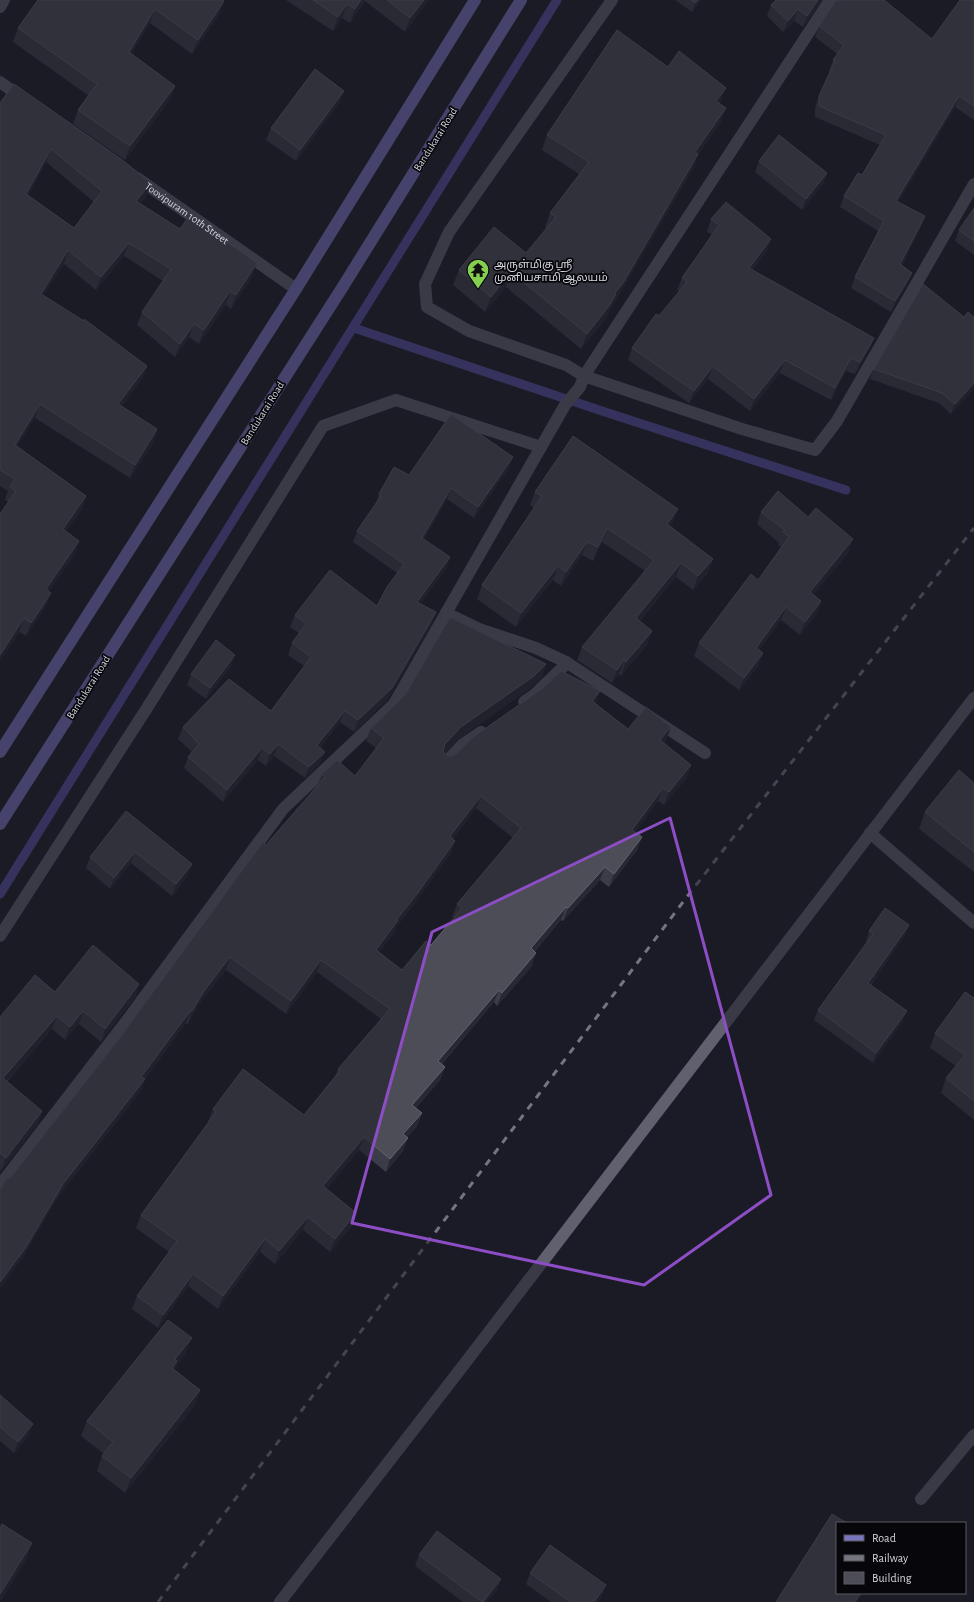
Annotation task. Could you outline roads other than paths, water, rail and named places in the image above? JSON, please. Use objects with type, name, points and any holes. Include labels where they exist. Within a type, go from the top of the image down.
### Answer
[{"type":"main road","points":[[0,752],[296,289],[475,0]]},
{"type":"main road","name":"Bandukarai Road","points":[[0,824],[338,295],[521,0]]},
{"type":"street","points":[[0,7],[4,0]]},
{"type":"street","points":[[612,0],[449,232],[425,284],[427,308],[469,331],[566,365],[582,381],[815,450],[837,421],[974,184]]},
{"type":"street","points":[[0,1185],[125,1023],[283,809],[394,704],[565,405],[830,0]]},
{"type":"street","points":[[0,82],[32,105]]},
{"type":"street","name":"Toovipuram 10th Street","points":[[129,172],[296,289]]},
{"type":"street","points":[[0,936],[147,708],[323,426],[396,400],[541,447]]},
{"type":"street","points":[[446,613],[479,629],[536,648],[566,662],[705,753]]},
{"type":"street","points":[[515,709],[534,695],[563,667],[566,662]]},
{"type":"street","points":[[280,1602],[974,698]]},
{"type":"street","points":[[446,762],[462,745],[489,727]]},
{"type":"street","points":[[870,833],[974,923]]},
{"type":"street","points":[[920,1499],[974,1435]]},
{"type":"waterway","points":[[0,894],[557,0]]},
{"type":"waterway","points":[[354,328],[605,412],[846,490]]},
{"type":"railway","points":[[158,1602],[686,898],[974,528]]},
{"type":"place","name":"அருள்மிகு ஶ்ரீ முனியசாமி ஆலயம்","points":[[478,290]]}]
